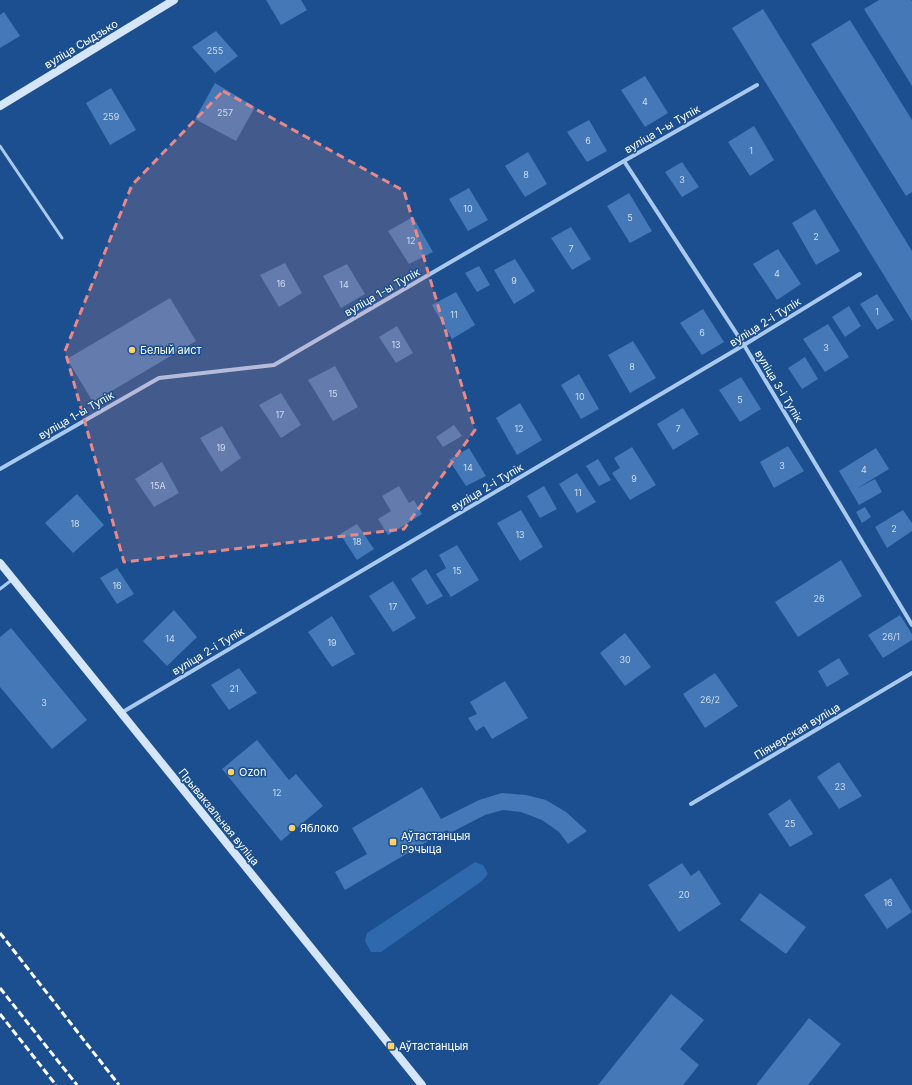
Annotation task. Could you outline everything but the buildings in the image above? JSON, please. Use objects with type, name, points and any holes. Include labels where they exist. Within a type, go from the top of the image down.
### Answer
[{"type":"main road","name":"вуліца Сыдзько","points":[[0,106],[174,0]]},
{"type":"main road","name":"Прывакзальная вуліца","points":[[0,563],[422,1085]]},
{"type":"street","name":"вуліца 1-ы Тупік","points":[[0,469],[159,378],[274,365],[757,85]]},
{"type":"street","name":"вуліца 3-і Тупік","points":[[624,161],[744,345],[912,626]]},
{"type":"street","name":"вуліца 2-і Тупік","points":[[121,713],[744,345],[860,274]]},
{"type":"street","name":"Піянерская вуліца","points":[[691,804],[912,673]]},
{"type":"lane","points":[[0,146],[62,238]]},
{"type":"lane","points":[[0,589],[13,579]]},
{"type":"highlighted area","points":[[223,91],[404,191],[475,430],[404,529],[124,562],[65,351],[132,185]]},
{"type":"shaded area","points":[[475,862],[483,865],[488,874],[482,881],[381,952],[371,952],[365,941],[367,933]]},
{"type":"railway","points":[[0,933],[119,1085]]},
{"type":"railway","points":[[0,988],[77,1085]]},
{"type":"railway","points":[[0,1014],[56,1085]]},
{"type":"place","name":"Белый аист","points":[[132,350]]},
{"type":"place","name":"Ozon","points":[[231,772]]},
{"type":"place","name":"Яблоко","points":[[292,828]]},
{"type":"place","name":"Аўтастанцыя Рэчыца","points":[[393,842]]},
{"type":"place","name":"Аўтастанцыя","points":[[391,1046]]}]
